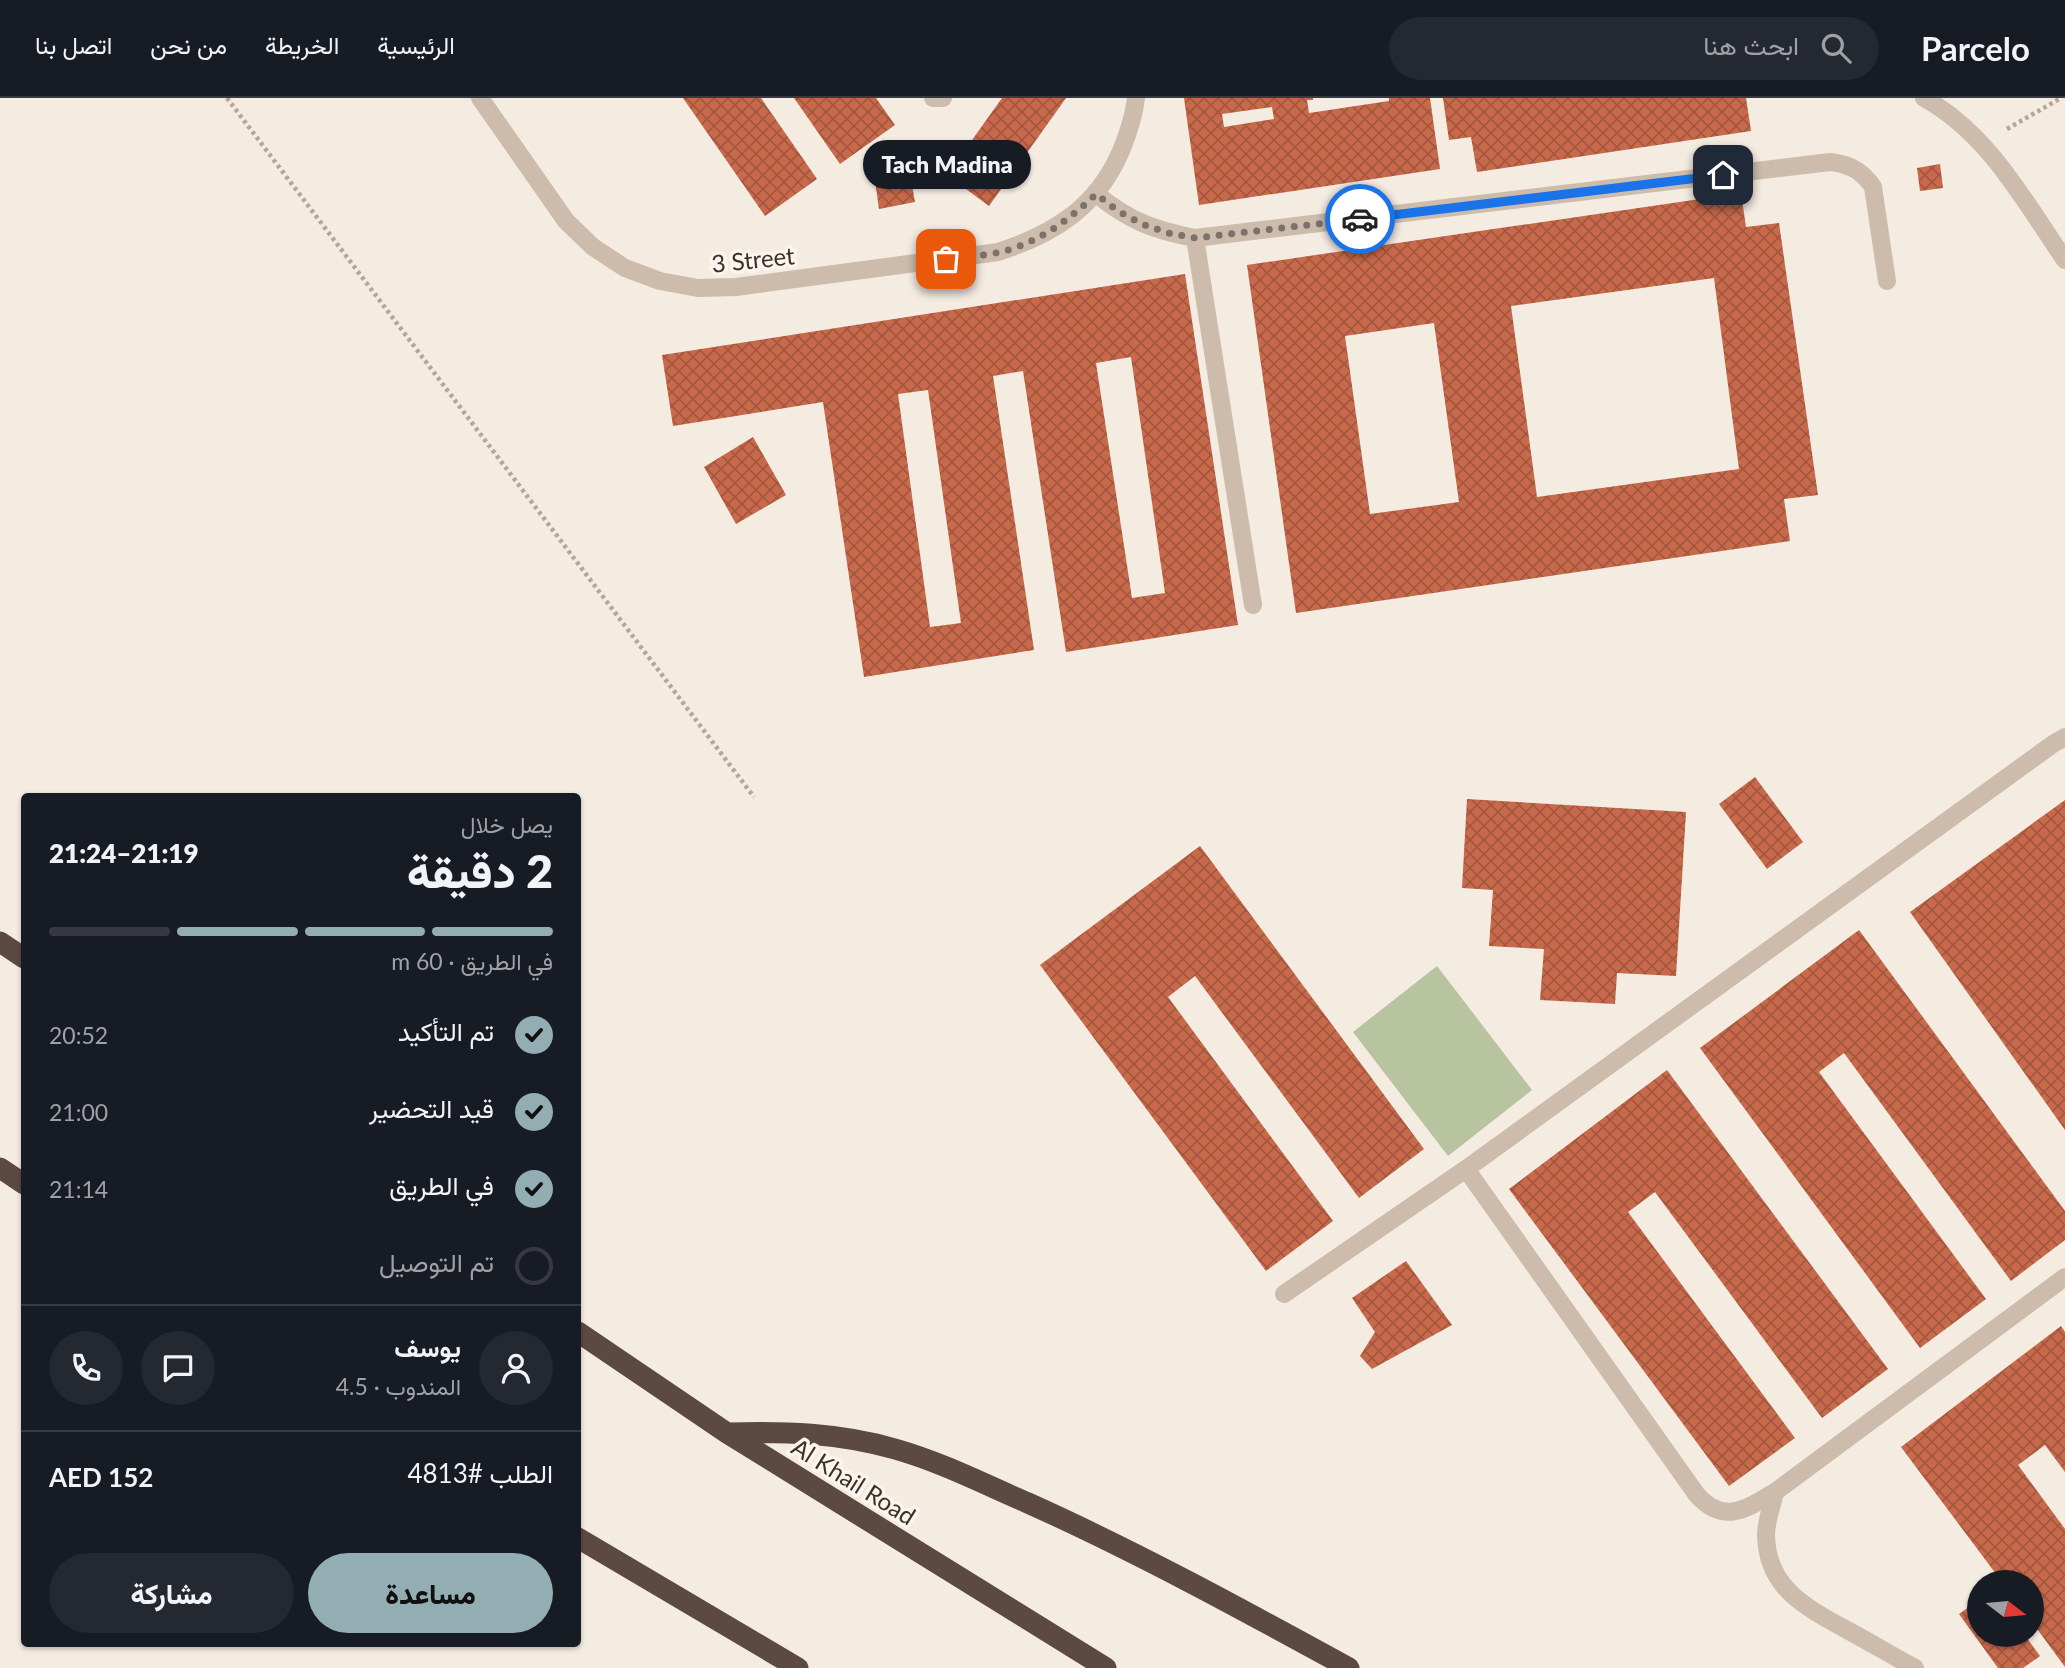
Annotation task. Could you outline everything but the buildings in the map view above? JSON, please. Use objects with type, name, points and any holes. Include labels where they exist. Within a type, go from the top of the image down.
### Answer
[{"type":"highway","points":[[0,942],[21,956]]},
{"type":"highway","points":[[0,1168],[21,1182]]},
{"type":"highway","name":"Al Khail Road","points":[[581,1334],[727,1433],[1106,1668]]},
{"type":"highway","points":[[727,1433],[783,1431],[839,1437],[894,1449],[947,1467],[1156,1564],[1349,1668]]},
{"type":"highway","points":[[581,1540],[798,1668]]},
{"type":"street","name":"3 Street","points":[[480,98],[566,220],[593,247],[625,268],[660,281],[698,288],[736,287],[998,252],[1026,243],[1075,214],[1096,194],[1114,167],[1126,138],[1136,98]]},
{"type":"street","points":[[933,98],[943,98]]},
{"type":"street","points":[[1924,98],[1939,106],[1983,143],[2065,260]]},
{"type":"street","points":[[1096,194],[1118,211],[1142,224],[1195,238],[1830,162],[1855,168],[1866,176],[1873,187],[1887,281]]},
{"type":"street","points":[[1195,238],[1253,605]]},
{"type":"street","points":[[1284,1294],[1466,1169],[2065,737]]},
{"type":"street","points":[[1466,1169],[1689,1484],[1707,1506],[1720,1512],[1735,1512],[1749,1507],[1775,1492],[2065,1277]]},
{"type":"street","points":[[1775,1492],[1766,1532],[1773,1570],[1784,1587],[1798,1601],[1815,1612],[1915,1668]]},
{"type":"path","points":[[227,98],[754,797]]},
{"type":"path","points":[[1983,143],[2061,98]]},
{"type":"green space","points":[[1437,966],[1532,1090],[1448,1156],[1353,1032]]},
{"type":"way so far","points":[[946,259],[998,252],[1026,243],[1075,214],[1096,194],[1118,211],[1142,224],[1195,238],[1360,219]]},
{"type":"place","name":"Tach Madina","points":[[946,259]]},
{"type":"route","points":[[1360,219],[1723,175]]}]
